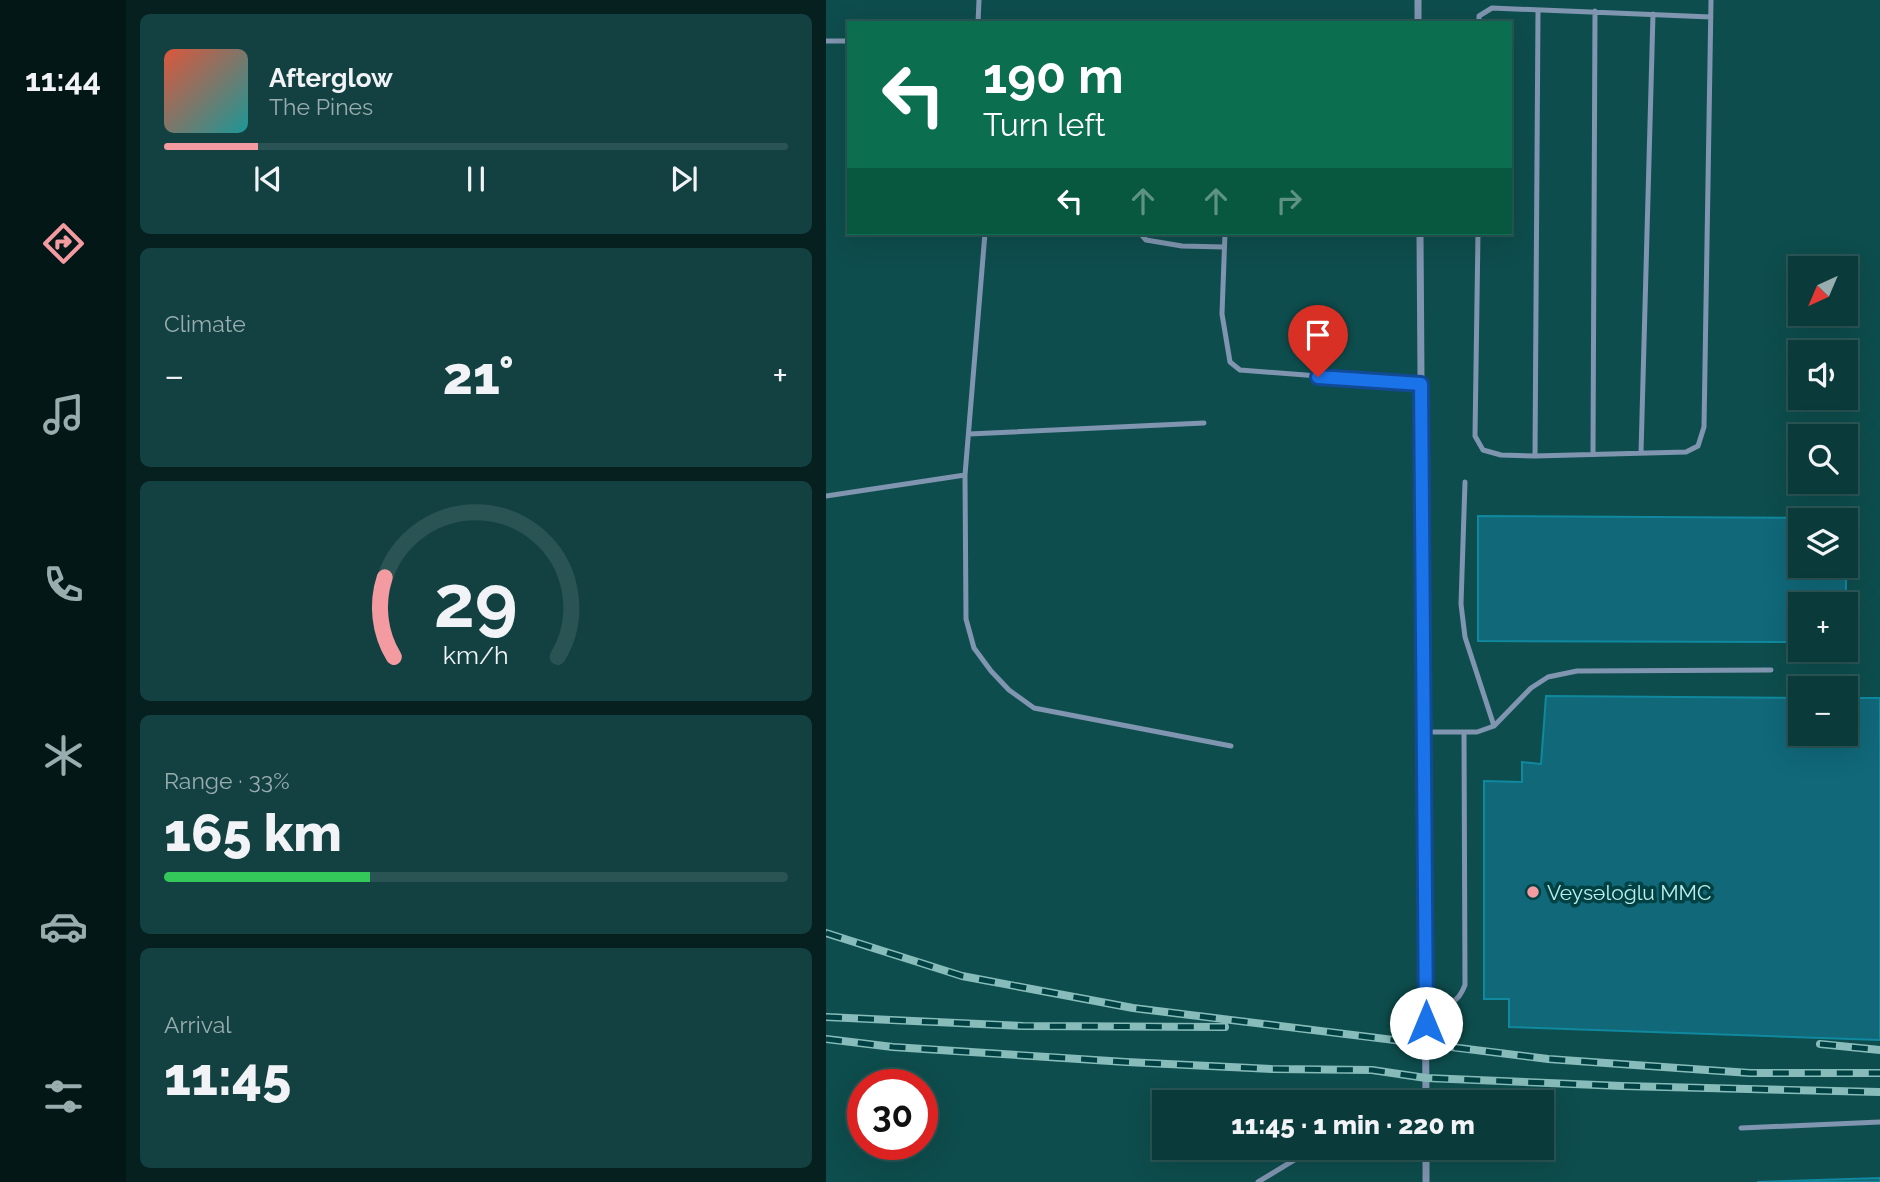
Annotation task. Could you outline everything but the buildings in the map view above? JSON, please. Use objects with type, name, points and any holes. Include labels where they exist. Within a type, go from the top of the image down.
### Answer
[{"type":"street","points":[[1418,0],[1418,21]]},
{"type":"street","points":[[1420,235],[1425,1090]]},
{"type":"street","points":[[1426,1160],[1426,1182]]},
{"type":"lane","points":[[978,0],[978,21]]},
{"type":"lane","points":[[1478,235],[1475,436],[1483,450],[1501,455],[1535,456],[1686,452],[1698,446],[1704,427],[1712,0]]},
{"type":"lane","points":[[1479,21],[1479,16],[1492,8],[1595,10],[1711,17]]},
{"type":"lane","points":[[1535,456],[1538,10]]},
{"type":"lane","points":[[1593,454],[1595,10]]},
{"type":"lane","points":[[1641,453],[1653,14]]},
{"type":"lane","points":[[826,41],[847,41]]},
{"type":"lane","points":[[985,235],[965,475],[967,619],[974,648],[1009,690],[1034,708],[1231,746]]},
{"type":"lane","points":[[1142,235],[1146,240],[1182,246],[1224,247]]},
{"type":"lane","points":[[1225,235],[1222,314],[1230,362],[1240,370],[1421,384]]},
{"type":"lane","points":[[970,435],[1204,423]]},
{"type":"lane","points":[[826,496],[965,475]]},
{"type":"lane","points":[[1465,482],[1461,604],[1463,626],[1494,726]]},
{"type":"lane","points":[[1425,732],[1477,732],[1494,726],[1531,688],[1548,677],[1577,671],[1771,670]]},
{"type":"lane","points":[[1425,1003],[1454,1003],[1460,999],[1465,985],[1464,732]]},
{"type":"lane","points":[[1741,1128],[1880,1122]]},
{"type":"lane","points":[[1258,1182],[1294,1160]]},
{"type":"railway","points":[[826,933],[962,976],[1133,1008],[1548,1059],[1750,1073],[1880,1073]]},
{"type":"railway","points":[[826,1017],[1023,1026],[1225,1027]]},
{"type":"railway","points":[[826,1039],[893,1047],[1126,1062],[1272,1069],[1372,1070],[1426,1078],[1880,1092]]},
{"type":"railway","points":[[1820,1044],[1880,1050]]},
{"type":"place","name":"Veysəloğlu MMC","points":[[1533,892]]},
{"type":"route","points":[[1318,377],[1421,384],[1426,1023]]}]
